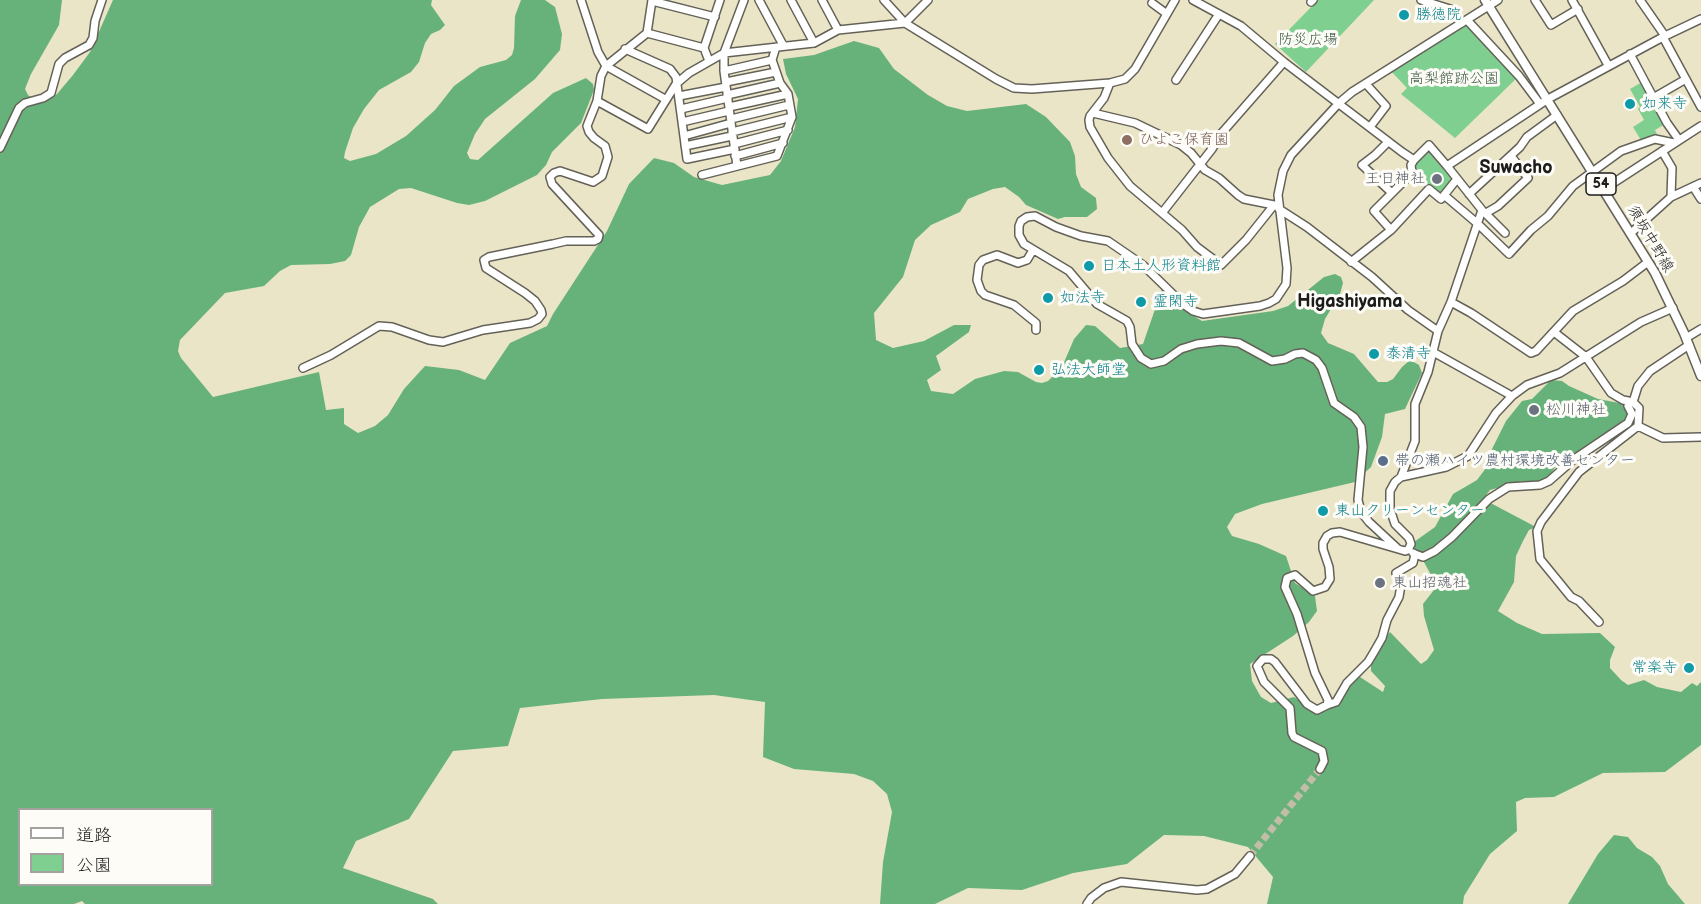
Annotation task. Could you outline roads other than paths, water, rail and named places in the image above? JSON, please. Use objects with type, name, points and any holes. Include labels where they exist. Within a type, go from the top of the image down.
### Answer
[{"type":"main road","name":"須坂中野線","points":[[1487,3],[1544,101],[1557,115],[1648,262],[1673,308],[1701,376]]},
{"type":"street","points":[[0,148],[22,105],[51,93],[59,64],[65,58],[89,45],[93,38],[95,21],[102,0]]},
{"type":"street","points":[[581,0],[598,52],[606,66],[665,99]]},
{"type":"street","points":[[709,61],[704,48],[720,0]]},
{"type":"street","points":[[737,166],[724,70],[724,54],[744,0]]},
{"type":"street","points":[[759,0],[780,46]]},
{"type":"street","points":[[791,0],[814,43]]},
{"type":"street","points":[[822,0],[838,30]]},
{"type":"street","points":[[884,0],[905,23],[1014,88],[1110,83],[1125,79],[1135,69],[1174,0]]},
{"type":"street","points":[[597,101],[648,129],[676,84],[689,73],[724,54],[814,43],[838,30],[905,23],[928,0]]},
{"type":"street","points":[[1193,0],[1241,26],[1284,62],[1414,160]]},
{"type":"street","points":[[1421,0],[1450,9],[1544,101]]},
{"type":"street","points":[[1397,548],[1361,512],[1358,500],[1363,447],[1360,427],[1354,417],[1334,403],[1322,368],[1316,360],[1303,353],[1272,361],[1239,343],[1221,341],[1197,344],[1181,350],[1164,361],[1151,364],[1141,358],[1132,344],[1127,321],[1097,304],[1069,271],[1024,244],[1019,235],[1019,226],[1021,221],[1027,217],[1035,216],[1081,236],[1108,241],[1143,266],[1183,304],[1203,314],[1260,306],[1275,299],[1286,284],[1287,268],[1277,206],[1279,184],[1291,155],[1339,103],[1464,22],[1487,3],[1498,0]]},
{"type":"street","points":[[1535,0],[1551,25],[1578,9]]},
{"type":"street","points":[[1572,0],[1608,65]]},
{"type":"street","points":[[1640,0],[1664,36],[1701,107]]},
{"type":"street","points":[[303,368],[331,355],[379,326],[387,326],[429,340],[443,342],[483,330],[530,323],[538,319],[541,310],[531,297],[486,268],[484,263],[486,258],[566,242],[598,239],[599,235],[552,184],[550,177],[560,171],[593,182],[602,176],[608,157],[605,146],[594,138],[587,126],[597,101],[601,76],[606,66],[624,49],[647,33],[652,1],[715,17]]},
{"type":"street","points":[[1152,3],[1167,14]]},
{"type":"street","points":[[1176,80],[1219,14]]},
{"type":"street","points":[[1447,166],[1544,101],[1608,65],[1701,19]]},
{"type":"street","points":[[647,33],[704,48]]},
{"type":"street","points":[[702,175],[777,156],[792,117],[788,94],[780,83],[772,60],[780,46]]},
{"type":"street","points":[[624,49],[670,69],[676,77],[687,159],[783,143]]},
{"type":"street","points":[[1630,54],[1676,141]]},
{"type":"street","points":[[724,70],[772,60]]},
{"type":"street","points":[[1162,213],[1212,149],[1220,135],[1284,62]]},
{"type":"street","points":[[681,109],[776,72]]},
{"type":"street","points":[[1653,98],[1686,79]]},
{"type":"street","points":[[679,96],[780,83]]},
{"type":"street","points":[[1110,83],[1104,98],[1089,120],[1090,127],[1108,158],[1130,186],[1182,230],[1197,247],[1221,265],[1277,206]]},
{"type":"street","points":[[1366,84],[1386,106],[1371,127]]},
{"type":"street","points":[[682,122],[788,94]]},
{"type":"street","points":[[684,136],[789,105]]},
{"type":"street","points":[[1093,113],[1139,124],[1180,145],[1191,153],[1200,165],[1244,199],[1277,206],[1372,277],[1408,310],[1438,331]]},
{"type":"street","points":[[1469,194],[1511,156],[1527,137],[1557,115]]},
{"type":"street","points":[[685,146],[792,117]]},
{"type":"street","points":[[1604,189],[1701,126]]},
{"type":"street","points":[[735,150],[788,130]]},
{"type":"street","points":[[1444,195],[1509,254],[1531,230],[1548,216],[1567,192],[1620,151],[1655,139],[1676,141]]},
{"type":"street","points":[[1388,142],[1362,165],[1392,193]]},
{"type":"street","points":[[1390,230],[1374,211],[1412,173],[1411,165],[1414,160],[1429,145],[1505,234]]},
{"type":"street","points":[[1662,151],[1672,168],[1671,197]]},
{"type":"street","points":[[1401,477],[1415,441],[1415,404],[1428,372],[1438,331],[1451,302],[1478,224],[1484,212],[1498,206],[1528,177],[1511,156]]},
{"type":"street","points":[[1351,262],[1390,230],[1429,189],[1440,199],[1457,179]]},
{"type":"street","points":[[1631,233],[1671,197],[1698,186],[1701,199]]},
{"type":"street","points":[[1033,250],[1027,260],[1018,263],[997,255],[983,260],[979,265],[977,280],[985,295],[1014,305],[1036,323],[1036,330]]},
{"type":"street","points":[[1451,302],[1531,353],[1536,351],[1573,311],[1623,281],[1648,262]]},
{"type":"street","points":[[1320,769],[1324,761],[1322,751],[1294,737],[1290,708],[1264,682],[1257,666],[1263,659],[1271,659],[1307,704],[1317,710],[1336,702],[1347,682],[1368,662],[1382,638],[1387,620],[1399,597],[1401,585],[1396,573],[1413,563],[1409,538],[1395,524],[1390,509],[1390,491],[1395,482],[1401,477],[1446,467],[1468,456],[1496,413],[1512,396],[1527,385],[1560,373],[1641,322],[1673,308]]},
{"type":"street","points":[[1327,705],[1328,700],[1316,673],[1298,614],[1285,583],[1295,574],[1313,591],[1325,586],[1330,579],[1323,549],[1327,536],[1340,531],[1423,557],[1435,552],[1490,500],[1508,487],[1535,486],[1549,481],[1579,455],[1628,423],[1632,414],[1630,404],[1638,386],[1650,371],[1701,329]]},
{"type":"street","points":[[1554,332],[1586,357],[1611,393],[1639,408],[1638,426],[1579,472],[1540,522],[1537,531],[1540,560],[1571,597],[1599,622]]},
{"type":"street","points":[[1432,352],[1512,396]]},
{"type":"street","points":[[1638,426],[1662,438],[1701,437]]},
{"type":"street","points":[[1087,904],[1104,888],[1121,882],[1197,890],[1207,889],[1235,874],[1250,856]]},
{"type":"tunnel","points":[[1250,856],[1320,769]]},
{"type":"place","name":"勝徳院","points":[[1404,15]]},
{"type":"place","name":"如来寺","points":[[1630,104]]},
{"type":"place","name":"ひよこ保育園","points":[[1127,140]]},
{"type":"place","name":"王日神社","points":[[1437,179]]},
{"type":"place","name":"日本土人形資料館","points":[[1089,266]]},
{"type":"place","name":"如法寺","points":[[1048,298]]},
{"type":"place","name":"霊閑寺","points":[[1141,302]]},
{"type":"place","name":"泰清寺","points":[[1374,354]]},
{"type":"place","name":"弘法大師堂","points":[[1039,370]]},
{"type":"place","name":"松川神社","points":[[1534,410]]},
{"type":"place","name":"帯の瀬ハイツ農村環境改善センター","points":[[1383,461]]},
{"type":"place","name":"東山クリーンセンター","points":[[1323,511]]},
{"type":"place","name":"東山招魂社","points":[[1380,583]]},
{"type":"place","name":"常楽寺","points":[[1689,668]]},
{"type":"district","name":"Suwacho","points":[[1516,168]]},
{"type":"district","name":"Higashiyama","points":[[1350,302]]},
{"type":"park label","name":"防災広場","points":[[1308,40]]},
{"type":"park label","name":"高梨館跡公園","points":[[1454,79]]}]
